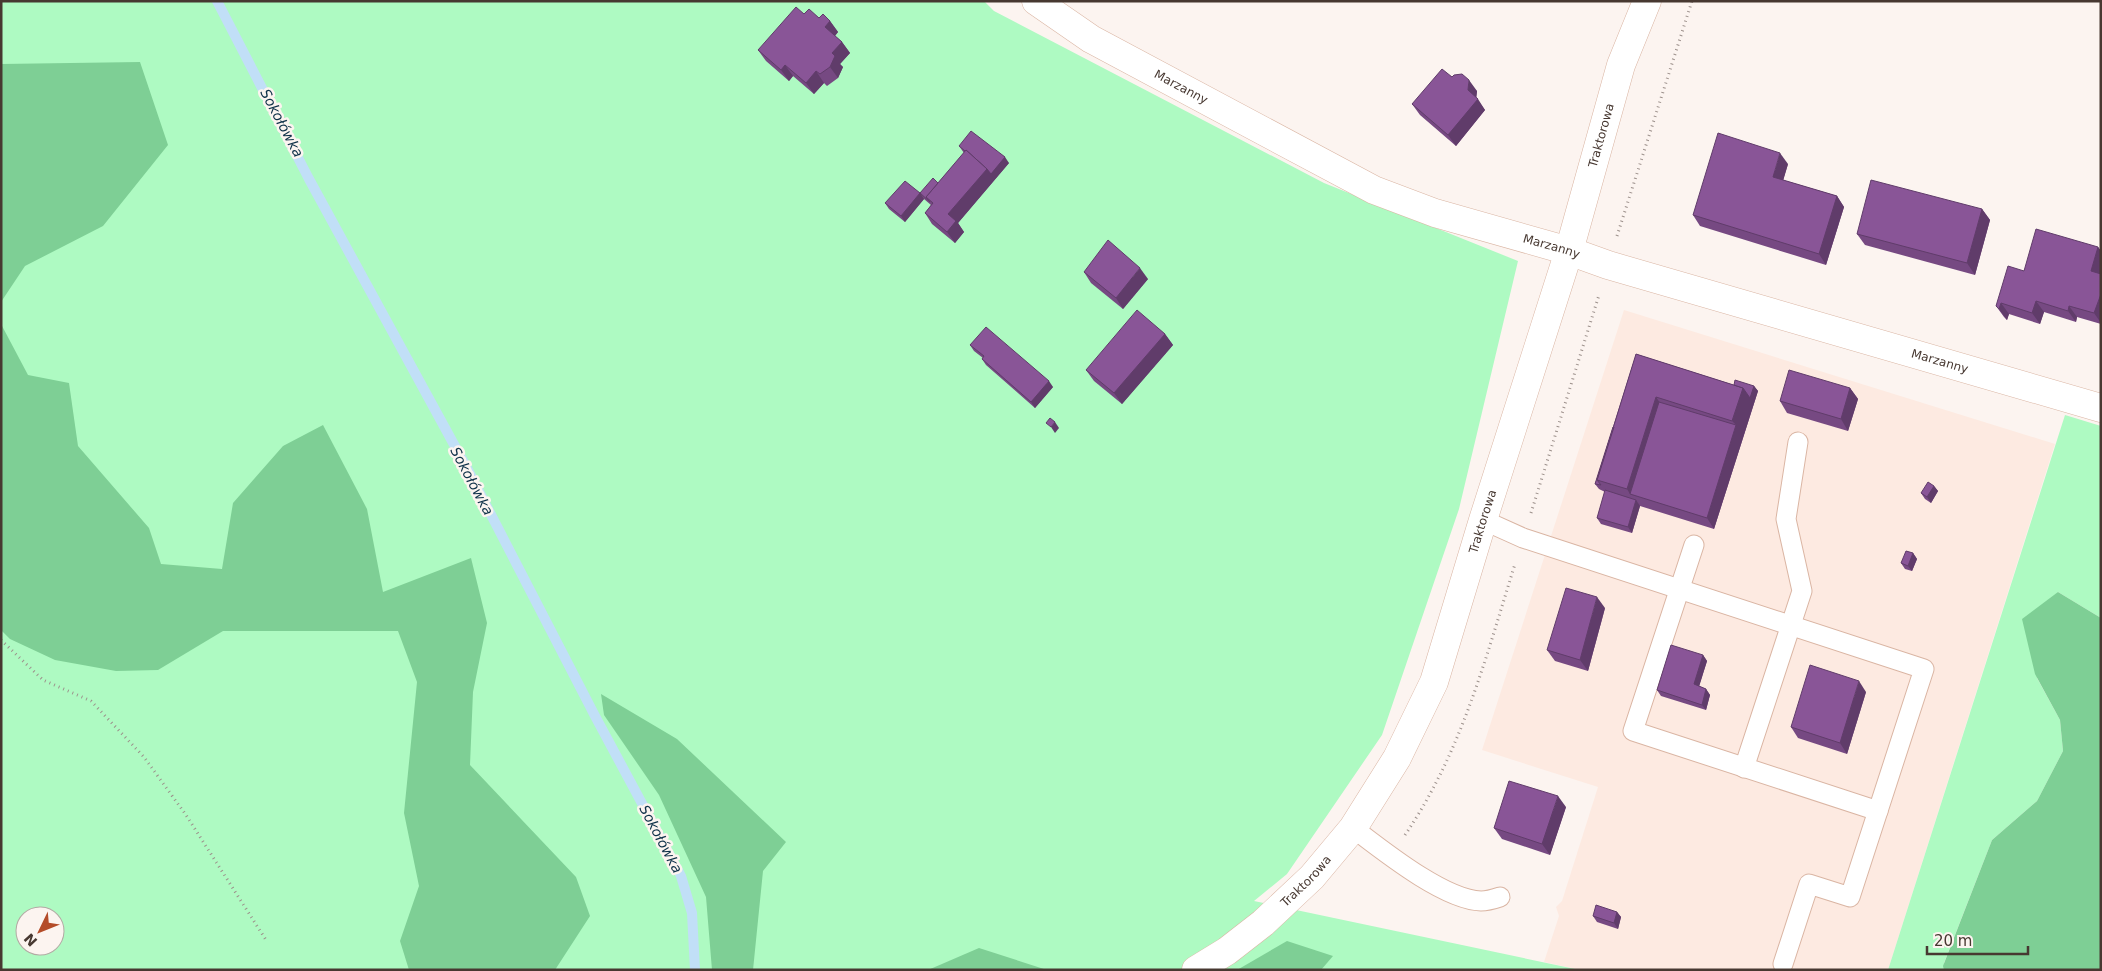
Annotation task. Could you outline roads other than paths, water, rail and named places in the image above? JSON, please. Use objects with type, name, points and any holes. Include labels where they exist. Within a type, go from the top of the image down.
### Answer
[{"type":"street","name":"Marzanny","points":[[1036,1],[1099,44],[1374,190],[1436,213],[1569,251],[1608,265],[2101,408]]},
{"type":"street","name":"Traktorowa","points":[[1196,970],[1227,951],[1263,923],[1312,877],[1353,828],[1397,758],[1434,682],[1483,520],[1569,251],[1621,65],[1647,1]]},
{"type":"lane","points":[[1744,768],[1802,591],[1786,519],[1798,442]]},
{"type":"lane","points":[[1483,520],[1523,538],[1924,670],[1850,897],[1809,884],[1783,964]]},
{"type":"lane","points":[[1694,545],[1633,731],[1878,811]]},
{"type":"lane","points":[[1353,828],[1391,857],[1460,896],[1481,901],[1500,898]]},
{"type":"waterway","name":"Sokołówka","points":[[217,1],[309,179],[469,472],[595,716],[681,876],[692,913],[695,970]]}]
